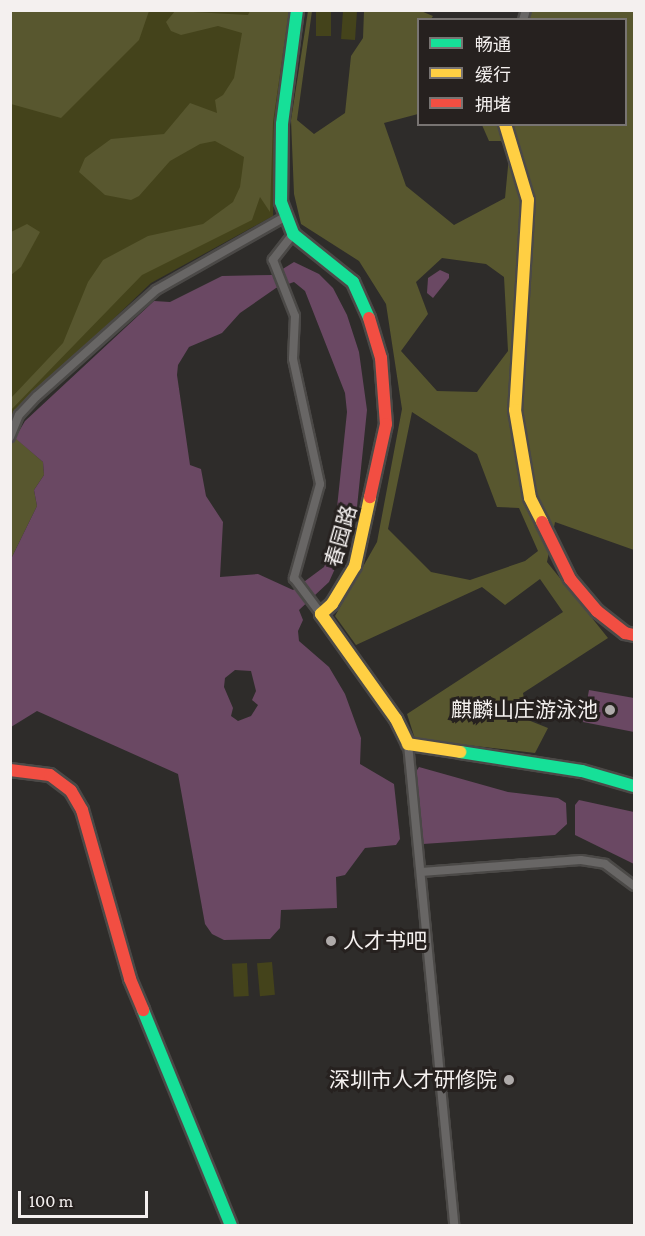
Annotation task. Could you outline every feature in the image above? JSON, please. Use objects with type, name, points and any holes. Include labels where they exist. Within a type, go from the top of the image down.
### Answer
[{"type":"street","points":[[297,10],[282,124],[281,202],[293,234],[273,260],[295,316],[293,359],[321,484],[294,578],[396,719],[408,744],[454,1226]]},
{"type":"street","points":[[506,126],[528,200],[515,410],[530,498],[570,579],[597,611],[625,633],[634,634]]},
{"type":"street","points":[[10,437],[19,415],[37,396],[156,290],[286,216]]},
{"type":"street","name":"春园路","points":[[293,234],[353,282],[365,305],[381,358],[383,380],[385,442],[355,566],[332,604],[321,615]]},
{"type":"street","points":[[408,744],[582,771],[634,786]]},
{"type":"street","points":[[10,770],[50,775],[71,791],[82,810],[130,979],[231,1226]]},
{"type":"street","points":[[421,872],[581,860],[605,864],[634,886]]},
{"type":"shaded area","points":[[10,11],[149,11],[139,40],[61,118],[11,104]]},
{"type":"shaded area","points":[[11,11],[290,11],[276,122],[273,216],[151,283],[11,417]]},
{"type":"shaded area","points":[[175,11],[248,15],[250,11],[289,11],[273,122],[270,212],[260,197],[252,220],[142,275],[11,410],[11,398],[63,343],[88,282],[103,260],[148,236],[203,224],[233,202],[240,187],[244,157],[215,141],[200,144],[170,161],[139,196],[131,200],[105,195],[79,172],[85,158],[111,139],[164,134],[190,103],[217,113],[215,100],[223,95],[234,78],[242,33],[218,26],[181,35],[171,31],[166,22]]},
{"type":"shaded area","points":[[308,11],[312,11],[297,120],[314,134],[345,113],[351,56],[363,38],[364,11],[421,11],[433,16],[432,18],[417,18],[417,114],[384,123],[406,186],[454,225],[505,198],[509,156],[501,141],[489,141],[482,126],[627,126],[627,18],[518,18],[520,11],[634,11],[634,550],[555,522],[547,562],[608,638],[523,693],[528,720],[548,728],[535,753],[415,739],[407,714],[563,612],[540,579],[505,605],[482,587],[356,645],[335,616],[377,542],[402,409],[386,304],[359,261],[301,224],[294,194],[291,120]],"holes":[[[442,258],[486,264],[504,277],[508,351],[477,392],[437,391],[401,351],[428,314],[416,282]],[[412,412],[477,454],[497,507],[519,508],[538,551],[525,561],[470,580],[431,572],[388,529]]]},
{"type":"shaded area","points":[[316,11],[331,11],[331,36],[316,36]]},
{"type":"shaded area","points":[[343,11],[357,12],[355,40],[341,39]]},
{"type":"shaded area","points":[[27,224],[40,232],[21,267],[11,275],[11,232]]},
{"type":"shaded area","points":[[294,262],[319,274],[333,288],[347,315],[359,352],[367,410],[357,507],[350,535],[329,582],[299,610],[303,620],[298,631],[299,641],[329,667],[345,694],[361,738],[360,764],[394,784],[400,839],[396,845],[365,848],[345,875],[336,877],[337,908],[281,910],[280,928],[270,939],[224,940],[212,934],[205,924],[178,774],[37,711],[11,727],[11,559],[37,506],[34,490],[44,475],[43,462],[15,438],[25,421],[154,301],[170,302],[222,276],[273,275]],"holes":[[[294,282],[305,291],[345,393],[347,412],[333,546],[324,567],[293,590],[258,574],[220,577],[223,522],[206,496],[201,469],[190,465],[177,375],[178,365],[189,347],[222,333],[240,313],[276,288]],[[235,670],[251,671],[256,691],[252,700],[258,705],[251,716],[238,721],[231,716],[233,708],[224,687],[225,678]]]},
{"type":"shaded area","points":[[440,270],[449,274],[449,278],[433,298],[427,293],[428,278]]},
{"type":"shaded area","points":[[11,434],[43,462],[44,475],[34,490],[37,506],[11,559]]},
{"type":"shaded area","name":"麒麟山庄游泳池","points":[[589,690],[634,698],[634,732],[583,722]]},
{"type":"shaded area","points":[[419,767],[508,792],[558,798],[566,803],[567,824],[555,835],[423,844],[417,835],[412,778]]},
{"type":"shaded area","points":[[579,800],[634,812],[634,864],[575,835],[575,805]]},
{"type":"shaded area","points":[[272,962],[275,995],[260,996],[257,963]]},
{"type":"shaded area","points":[[247,963],[249,996],[234,997],[232,964]]},
{"type":"traffic: fast","points":[[297,10],[282,124],[281,202],[293,234],[353,282],[369,318]]},
{"type":"traffic: fast","points":[[460,752],[582,771],[634,786]]},
{"type":"traffic: fast","points":[[143,1010],[231,1226]]},
{"type":"traffic: slow","points":[[506,126],[528,200],[515,410],[530,498],[542,522]]},
{"type":"traffic: slow","points":[[370,497],[355,566],[332,604],[321,614],[396,719],[408,744],[460,752]]},
{"type":"traffic: jam","points":[[369,318],[381,358],[386,424],[370,497]]},
{"type":"traffic: jam","points":[[542,522],[570,579],[597,611],[625,633],[634,635]]},
{"type":"traffic: jam","points":[[10,770],[50,775],[71,791],[82,810],[130,979],[143,1010]]},
{"type":"place","name":"麒麟山庄游泳池","points":[[610,710]]},
{"type":"place","name":"人才书吧","points":[[331,941]]},
{"type":"place","name":"深圳市人才研修院","points":[[509,1080]]}]
